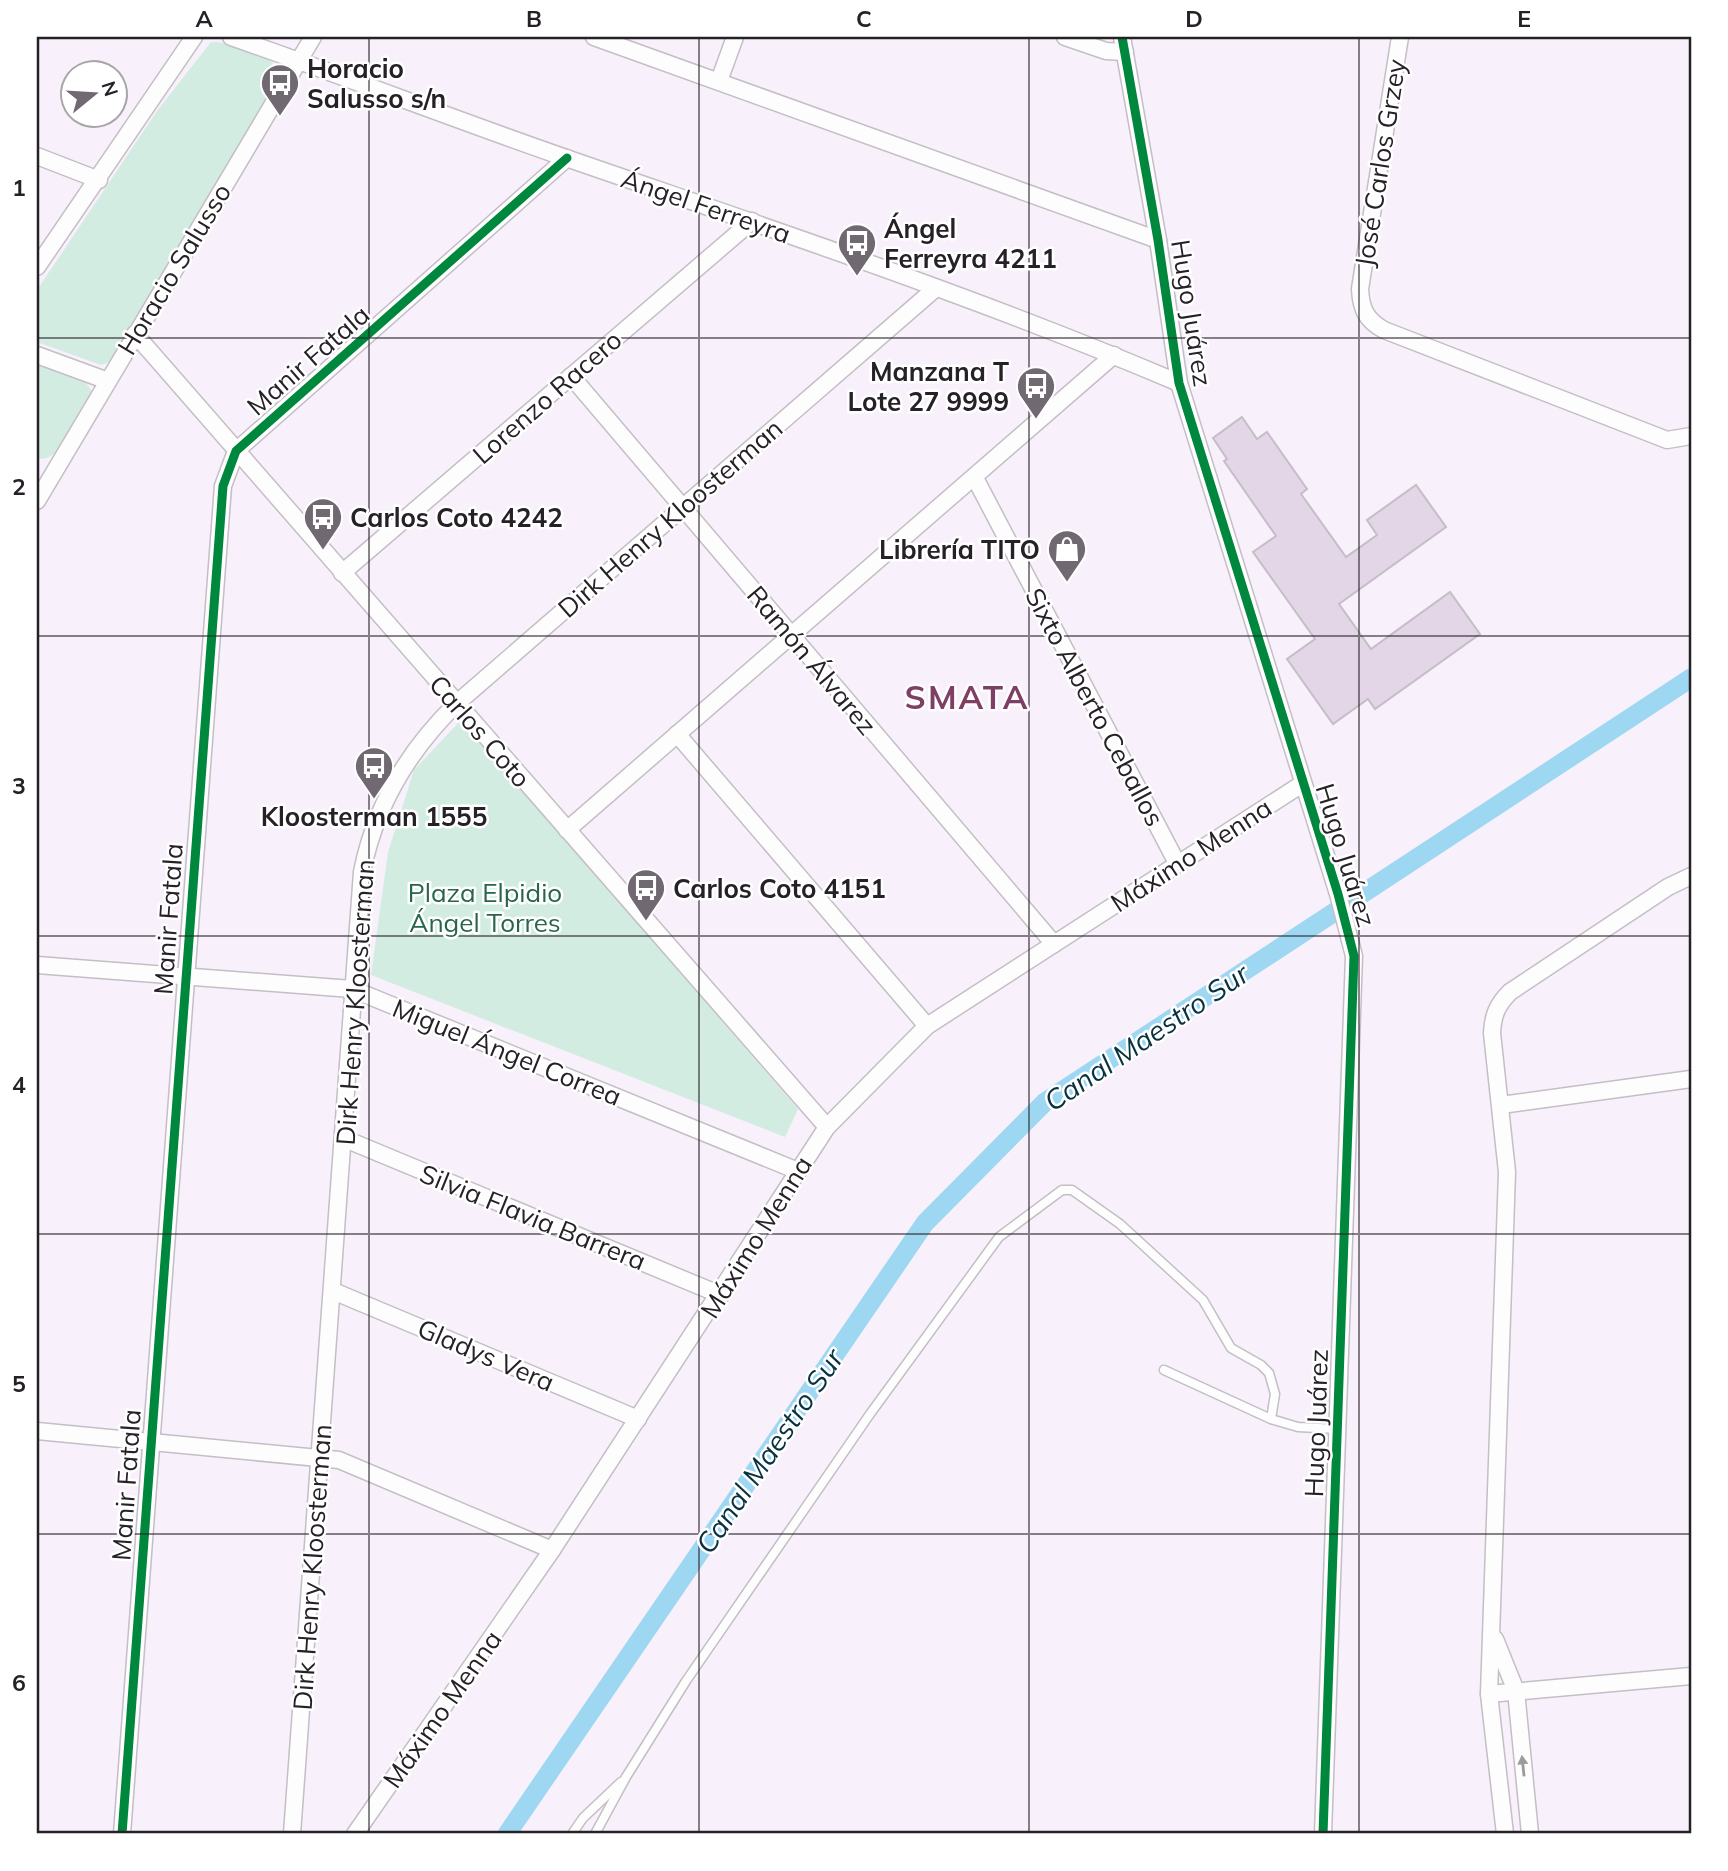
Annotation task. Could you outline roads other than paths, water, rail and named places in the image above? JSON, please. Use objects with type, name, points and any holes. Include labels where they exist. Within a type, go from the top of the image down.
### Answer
[{"type":"street","points":[[37,267],[99,180],[194,37]]},
{"type":"street","name":"Ángel Ferreyra","points":[[231,37],[936,288],[1114,355],[1179,383]]},
{"type":"street","name":"Horacio Salusso","points":[[37,501],[313,37]]},
{"type":"street","points":[[594,37],[1158,240]]},
{"type":"street","points":[[719,80],[735,37]]},
{"type":"street","points":[[1065,37],[1106,51],[1124,44]]},
{"type":"street","name":"José Carlos Grzey","points":[[1399,37],[1360,289],[1361,306],[1366,315],[1384,330],[1667,440],[1691,436]]},
{"type":"street","name":"Hugo Juárez","points":[[1124,44],[1158,240],[1179,383],[1338,894],[1354,956],[1323,1834]]},
{"type":"street","points":[[37,156],[99,180]]},
{"type":"street","name":"Manir Fatala","points":[[122,1834],[223,486],[236,451],[567,158]]},
{"type":"street","name":"Lorenzo Racero","points":[[342,573],[752,221]]},
{"type":"street","name":"Dirk Henry Kloosterman","points":[[292,1834],[345,1139],[352,989],[362,872],[368,841],[399,773],[456,704],[936,288]]},
{"type":"street","name":"Carlos Coto","points":[[135,334],[827,1127]]},
{"type":"street","points":[[37,355],[108,381]]},
{"type":"street","points":[[567,830],[1114,355]]},
{"type":"street","name":"Ramón Álvarez","points":[[570,376],[1054,944]]},
{"type":"street","name":"Sixto Alberto Ceballos","points":[[975,478],[1177,863]]},
{"type":"street","points":[[677,734],[928,1026]]},
{"type":"street","name":"Máximo Menna","points":[[355,1834],[552,1550],[721,1295],[827,1127],[928,1026],[1302,784]]},
{"type":"street","points":[[1504,1834],[1489,1694],[1507,1172],[1492,1033],[1498,1004],[1510,992],[1657,895],[1691,876]]},
{"type":"street","name":"Miguel Ángel Correa","points":[[37,965],[352,989],[799,1171]]},
{"type":"street","points":[[1501,1105],[1691,1079]]},
{"type":"street","name":"Silvia Flavia Barrera","points":[[345,1139],[721,1295]]},
{"type":"street","name":"Gladys Vera","points":[[333,1291],[639,1419]]},
{"type":"street","points":[[37,1431],[321,1456],[340,1460],[552,1550]]},
{"type":"street","points":[[1493,1634],[1516,1691],[1530,1834]]},
{"type":"street","points":[[1489,1694],[1691,1676]]},
{"type":"lane","points":[[595,1834],[626,1777],[686,1681],[870,1414],[999,1237],[1062,1190],[1072,1189],[1120,1224],[1203,1300],[1231,1348],[1261,1365],[1269,1373],[1275,1394],[1270,1419]]},
{"type":"lane","points":[[1164,1370],[1270,1419],[1298,1427],[1337,1429]]},
{"type":"lane","points":[[572,1834],[583,1818],[626,1777]]},
{"type":"waterway","name":"Canal Maestro Sur","points":[[507,1834],[925,1223],[1045,1102],[1691,678]]},
{"type":"place","name":"Horacio Salusso s/n","points":[[280,117]]},
{"type":"place","name":"Ángel Ferreyra 4211","points":[[857,277]]},
{"type":"place","name":"Manzana T Lote 27 9999","points":[[1036,420]]},
{"type":"place","name":"Carlos Coto 4242","points":[[323,551]]},
{"type":"place","name":"Librería TITO","points":[[1067,583]]},
{"type":"place","name":"Kloosterman 1555","points":[[374,800]]},
{"type":"place","name":"Carlos Coto 4151","points":[[646,922]]},
{"type":"district","name":"SMATA","points":[[967,696]]},
{"type":"park label","name":"Plaza Elpidio Ángel Torres","points":[[485,907]]}]
